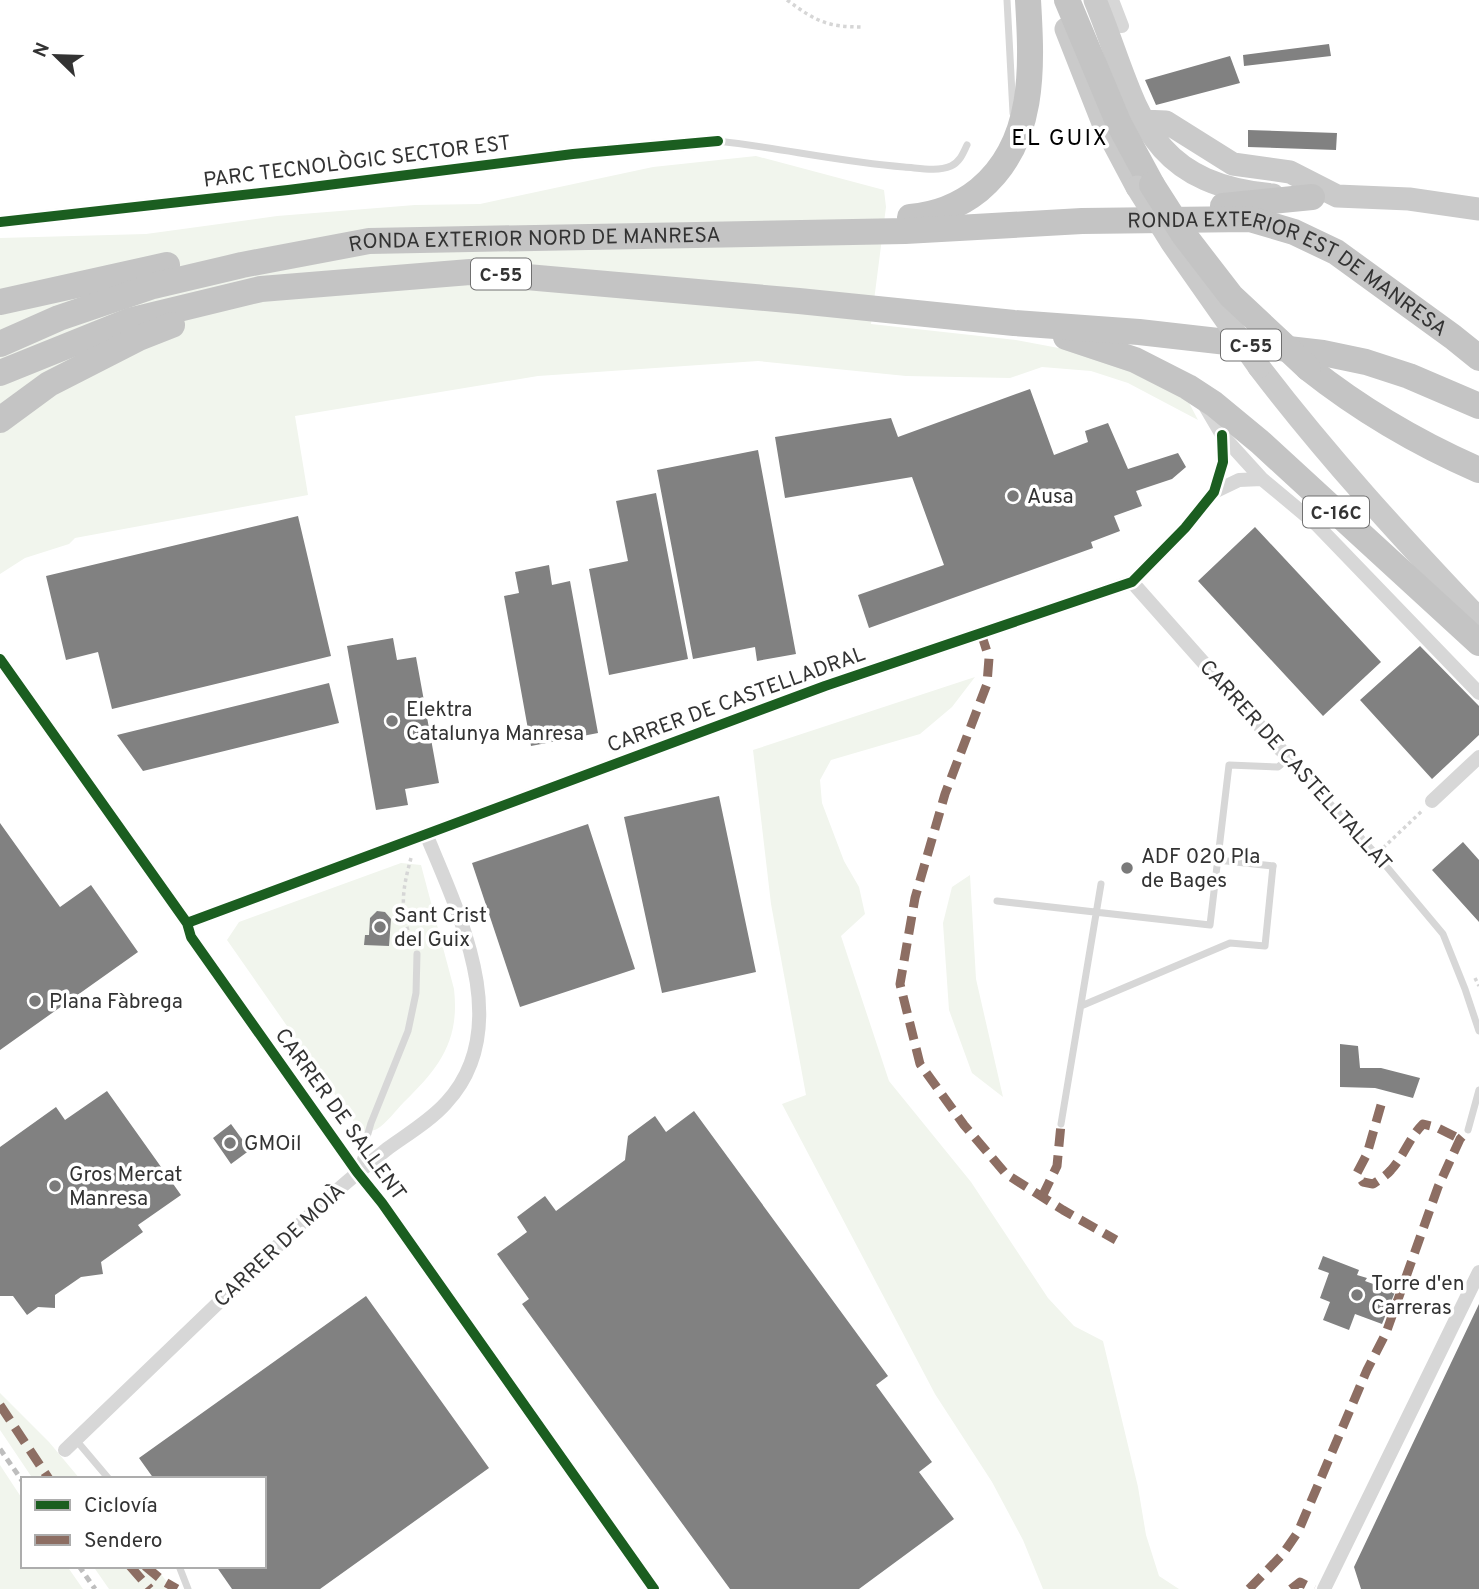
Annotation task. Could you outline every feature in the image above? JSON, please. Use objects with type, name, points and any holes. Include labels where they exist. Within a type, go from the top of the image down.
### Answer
[{"type":"highway","points":[[756,234],[815,219],[913,217],[934,213],[953,207],[989,181],[1004,164],[1017,141],[1025,116],[1029,77],[1028,0]]},
{"type":"highway","points":[[1067,0],[1145,186],[1231,296],[1308,368],[1375,417],[1418,442],[1479,470]]},
{"type":"highway","points":[[1082,221],[1324,197]]},
{"type":"highway","name":"RONDA EXTERIOR EST DE MANRESA","points":[[1082,221],[1250,219],[1294,232],[1336,252],[1479,358]]},
{"type":"highway","name":"RONDA EXTERIOR NORD DE MANRESA","points":[[0,344],[59,318],[153,286],[242,265],[369,241],[905,231],[1082,221]]},
{"type":"highway","points":[[0,302],[282,240],[369,241]]},
{"type":"highway","name":"RONDA EXTERIOR NORD DE MANRESA","points":[[0,373],[129,321],[261,289],[470,272],[1014,323]]},
{"type":"highway","points":[[0,420],[49,384],[128,344],[261,289]]},
{"type":"highway","name":"C-16C","points":[[1014,323],[1105,348],[1135,360],[1188,387],[1214,404],[1479,643]]},
{"type":"highway","name":"C-55","points":[[1014,323],[1139,332],[1323,353],[1366,362],[1409,376],[1479,406]]},
{"type":"main road","name":"C-16C","points":[[1056,0],[1103,123],[1145,186],[1172,243],[1306,429],[1479,619]]},
{"type":"main road","points":[[1095,0],[1142,121],[1169,156],[1207,181],[1237,190],[1324,197],[1409,199],[1477,207]]},
{"type":"main road","points":[[1142,121],[1166,122],[1184,127],[1233,164],[1290,172],[1324,197]]},
{"type":"street","points":[[1112,0],[1122,26]]},
{"type":"street","name":"PARC TECNOLÒGIC SECTOR EST","points":[[0,222],[288,190],[573,154],[718,141]]},
{"type":"street","points":[[1188,387],[1202,401],[1222,435],[1262,479],[1316,524],[1479,693]]},
{"type":"street","name":"CARRER DE CASTELLADRAL","points":[[187,923],[825,686],[1132,582],[1185,528],[1214,492],[1223,462],[1222,435]]},
{"type":"street","points":[[1214,492],[1239,480],[1262,479]]},
{"type":"street","name":"CARRER DE CASTELLTALLAT","points":[[1132,582],[1285,754]]},
{"type":"street","name":"CARRER DE SALLENT","points":[[0,659],[187,923],[191,937],[654,1589]]},
{"type":"street","points":[[1432,801],[1479,757]]},
{"type":"street","name":"CARRER DE MOIÀ","points":[[70,1445],[357,1172],[445,1104],[467,1076],[475,1048],[480,993],[461,920],[426,834]]},
{"type":"street","points":[[1324,1589],[1479,1272]]},
{"type":"lane","points":[[1007,0],[1013,122],[1017,141]]},
{"type":"lane","points":[[718,141],[867,164],[938,169],[954,165],[967,145]]},
{"type":"lane","points":[[997,901],[1210,925],[1229,765],[1278,768],[1285,754]]},
{"type":"lane","name":"CARRER DE CASTELLTALLAT","points":[[1285,754],[1377,854],[1443,934],[1479,1031]]},
{"type":"lane","points":[[1080,1006],[1230,943],[1265,946],[1273,866],[1208,859]]},
{"type":"lane","points":[[1061,1124],[1101,884]]},
{"type":"lane","points":[[357,1172],[370,1123],[408,1031],[416,993],[417,954]]},
{"type":"lane","points":[[1468,1130],[1479,1090]]},
{"type":"lane","points":[[70,1445],[107,1477]]},
{"type":"lane","points":[[180,1568],[188,1589]]},
{"type":"path","points":[[787,0],[811,18],[829,26],[864,27]]},
{"type":"path","points":[[1377,854],[1432,801]]},
{"type":"path","points":[[411,858],[402,894],[405,924],[417,954]]},
{"type":"shaded area","points":[[756,156],[884,190],[886,207],[871,324],[1016,340],[1080,352],[1140,370],[1186,397],[1198,420],[1128,383],[1091,371],[1042,367],[1010,378],[906,376],[758,361],[538,376],[295,416],[308,495],[75,538],[69,544],[25,558],[0,574],[0,238],[146,234],[277,216],[415,205],[480,204],[653,167]]},
{"type":"shaded area","points":[[975,677],[952,707],[920,734],[831,760],[820,780],[822,803],[844,861],[859,887],[865,914],[841,936],[889,1081],[971,1182],[1048,1298],[1074,1326],[1103,1341],[1138,1487],[1146,1535],[1159,1576],[1179,1589],[1043,1589],[1023,1540],[992,1482],[935,1394],[782,1104],[806,1095],[771,904],[753,750]]},
{"type":"shaded area","points":[[401,863],[421,865],[454,989],[454,1024],[444,1052],[427,1077],[380,1127],[361,1132],[227,940],[239,922]]},
{"type":"shaded area","points":[[970,875],[976,979],[1003,1097],[972,1073],[949,1010],[943,923],[952,887]]},
{"type":"shaded area","points":[[0,1393],[49,1442],[78,1477],[32,1477],[0,1430]]},
{"type":"shaded area","points":[[0,1465],[21,1497],[21,1568],[68,1568],[83,1589],[0,1589]]},
{"type":"shaded area","points":[[94,1568],[156,1568],[173,1589],[109,1589]]},
{"type":"building","points":[[1329,44],[1331,56],[1244,66],[1243,55]]},
{"type":"building","points":[[1230,56],[1240,83],[1156,105],[1145,80]]},
{"type":"building","points":[[1248,130],[1337,133],[1336,150],[1248,147]]},
{"type":"building","name":"Ausa","points":[[1030,389],[1054,455],[1088,442],[1085,431],[1108,423],[1128,469],[1178,453],[1186,467],[1172,479],[1136,491],[1142,506],[1114,516],[1120,531],[1091,542],[1093,548],[869,628],[858,595],[944,565],[912,477],[785,498],[775,437],[891,418],[898,437]]},
{"type":"building","points":[[758,450],[796,654],[757,661],[755,647],[693,659],[657,470]]},
{"type":"building","points":[[656,493],[688,659],[609,675],[589,569],[628,561],[616,501]]},
{"type":"building","points":[[298,516],[331,656],[112,709],[98,652],[66,660],[46,576]]},
{"type":"building","points":[[1255,527],[1381,662],[1323,716],[1198,581]]},
{"type":"building","points":[[549,565],[552,585],[570,581],[598,733],[531,746],[504,596],[519,593],[515,572]]},
{"type":"building","points":[[393,638],[397,660],[416,657],[439,783],[405,789],[408,805],[376,810],[347,646]]},
{"type":"building","points":[[1420,646],[1479,706],[1479,735],[1432,779],[1360,700]]},
{"type":"building","points":[[329,683],[339,723],[143,771],[117,735]]},
{"type":"building","points":[[719,796],[756,972],[662,993],[624,817]]},
{"type":"building","name":"Plana Fàbrega","points":[[0,823],[60,907],[91,885],[138,952],[0,1050]]},
{"type":"building","points":[[588,824],[635,969],[520,1007],[472,863]]},
{"type":"building","points":[[1463,842],[1479,860],[1479,922],[1432,870]]},
{"type":"building","name":"Sant Crist del Guix","points":[[377,911],[385,912],[391,919],[389,946],[364,945],[365,935],[369,935],[370,918]]},
{"type":"building","points":[[1340,1044],[1358,1046],[1360,1068],[1381,1068],[1420,1078],[1413,1098],[1375,1088],[1340,1087]]},
{"type":"building","name":"Gros Mercat Manresa","points":[[107,1091],[181,1195],[138,1225],[143,1232],[101,1262],[103,1274],[81,1277],[55,1295],[55,1308],[38,1307],[27,1315],[13,1296],[0,1296],[0,1147],[56,1107],[65,1120]]},
{"type":"building","points":[[694,1111],[888,1376],[876,1385],[932,1462],[919,1472],[954,1519],[859,1589],[730,1589],[522,1304],[529,1299],[497,1254],[527,1232],[517,1217],[545,1196],[556,1211],[625,1160],[628,1136],[655,1116],[666,1132]]},
{"type":"building","points":[[231,1124],[250,1150],[231,1164],[213,1138]]},
{"type":"building","name":"Torre d'en Carreras","points":[[1323,1256],[1359,1270],[1357,1275],[1367,1278],[1365,1281],[1395,1292],[1382,1324],[1355,1314],[1349,1330],[1323,1320],[1330,1302],[1320,1298],[1329,1273],[1318,1269]]},
{"type":"building","points":[[366,1296],[489,1468],[320,1589],[232,1589],[217,1568],[266,1568],[266,1477],[153,1477],[139,1458]]},
{"type":"building","points":[[1479,1304],[1479,1589],[1361,1589],[1354,1567]]},
{"type":"railway","points":[[0,1449],[21,1479]]},
{"type":"railway","points":[[80,1568],[95,1589]]},
{"type":"marked path","points":[[981,633],[989,658],[987,684],[945,794],[915,898],[900,984],[920,1064],[964,1125],[1006,1174],[1116,1240]]},
{"type":"marked path","points":[[1381,1105],[1367,1154],[1357,1173],[1363,1182],[1373,1184],[1389,1172],[1423,1124],[1460,1139]]},
{"type":"marked path","points":[[1042,1197],[1057,1166],[1061,1124]]},
{"type":"marked path","points":[[1249,1589],[1282,1555],[1298,1532],[1367,1370],[1386,1333],[1438,1187],[1460,1139],[1468,1130]]},
{"type":"marked path","points":[[0,1405],[48,1477]]},
{"type":"marked path","points":[[132,1568],[150,1589]]},
{"type":"marked path","points":[[147,1568],[177,1589]]},
{"type":"marked path","points":[[1291,1589],[1300,1582],[1314,1589]]},
{"type":"cycle path","points":[[0,222],[288,190],[573,154],[718,141]]},
{"type":"cycle path","points":[[187,923],[825,686],[1132,582],[1185,528],[1214,492],[1223,462],[1222,435]]},
{"type":"cycle path","points":[[0,659],[187,923],[191,937],[654,1589]]},
{"type":"place","name":"Ausa","points":[[1013,496]]},
{"type":"place","name":"Elektra Catalunya Manresa","points":[[392,721]]},
{"type":"place","name":"ADF 020 Pla de Bages","points":[[1127,868]]},
{"type":"place","name":"Sant Crist del Guix","points":[[380,927]]},
{"type":"place","name":"Plana Fàbrega","points":[[35,1001]]},
{"type":"place","name":"GMOil","points":[[230,1143]]},
{"type":"place","name":"Gros Mercat Manresa","points":[[55,1186]]},
{"type":"place","name":"Torre d'en Carreras","points":[[1357,1295]]},
{"type":"district","name":"EL GUIX","points":[[1060,137]]}]
